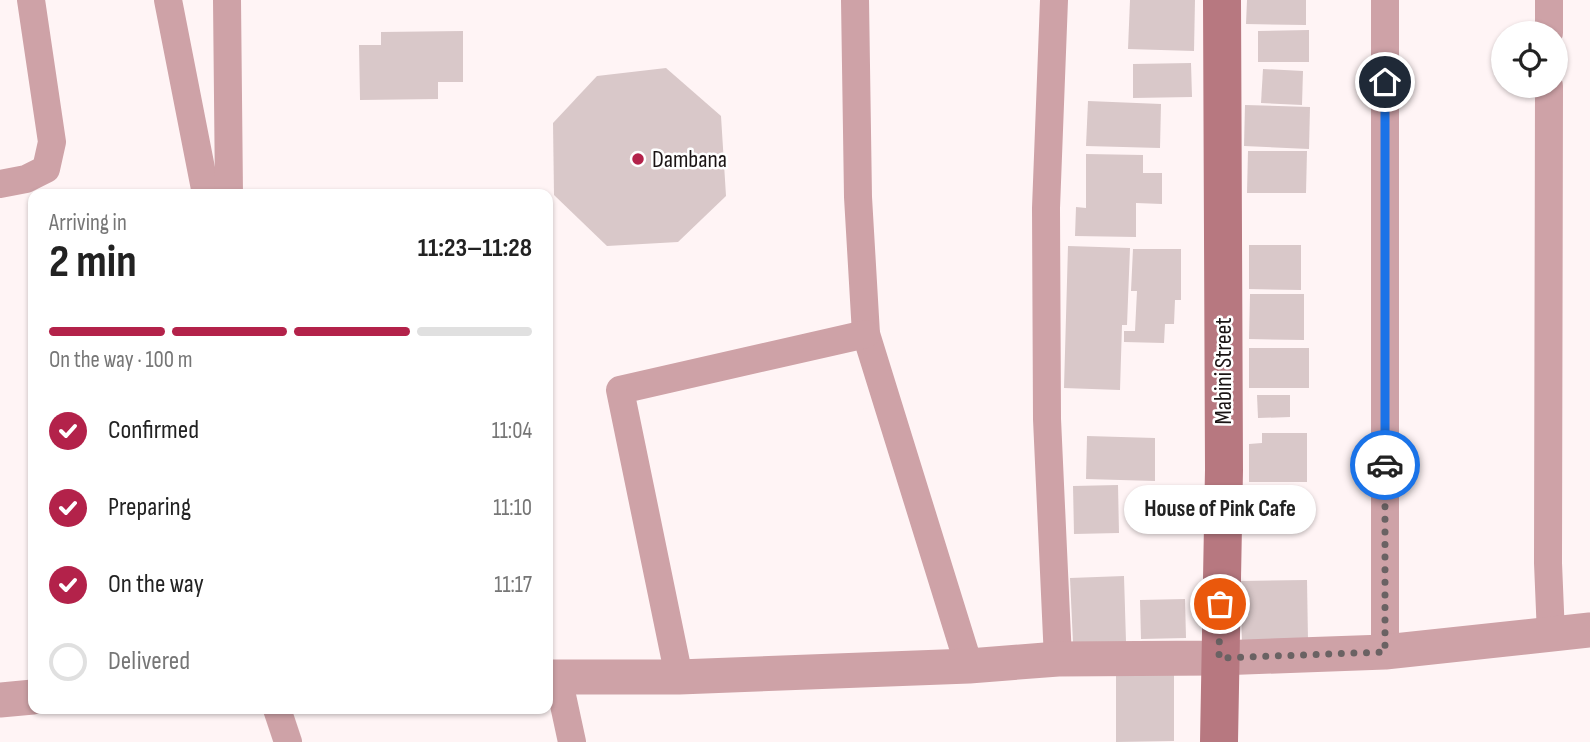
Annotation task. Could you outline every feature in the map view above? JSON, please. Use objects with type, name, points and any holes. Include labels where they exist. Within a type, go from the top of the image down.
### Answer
[{"type":"main road","name":"Mabini Street","points":[[1219,742],[1224,470],[1222,0]]},
{"type":"street","points":[[0,184],[26,179],[46,169],[52,142],[32,0]]},
{"type":"street","points":[[168,0],[205,189]]},
{"type":"street","points":[[227,0],[229,189]]},
{"type":"street","points":[[855,0],[858,197],[866,334],[969,666]]},
{"type":"street","points":[[1054,0],[1046,208],[1047,419],[1058,659]]},
{"type":"street","points":[[1385,0],[1385,652]]},
{"type":"street","points":[[1549,0],[1549,21]]},
{"type":"street","points":[[1549,98],[1548,563],[1551,635]]},
{"type":"street","points":[[679,677],[620,390],[866,334]]},
{"type":"street","points":[[572,742],[553,677],[679,677],[969,666],[1058,659],[1219,658],[1385,652],[1590,630]]},
{"type":"street","points":[[0,700],[28,697]]},
{"type":"street","points":[[279,714],[288,742]]},
{"type":"building","points":[[1130,0],[1195,0],[1194,51],[1128,49]]},
{"type":"building","points":[[1247,0],[1306,0],[1306,25],[1246,24]]},
{"type":"building","points":[[1309,30],[1309,62],[1258,62],[1258,31]]},
{"type":"building","points":[[463,31],[463,82],[438,82],[438,99],[360,100],[359,45],[381,45],[381,32]]},
{"type":"building","points":[[1191,63],[1192,97],[1133,98],[1133,64]]},
{"type":"building","name":"Dambana","points":[[666,68],[721,116],[726,196],[678,242],[607,246],[554,195],[553,123],[597,76]]},
{"type":"building","points":[[1263,69],[1303,71],[1302,105],[1261,103]]},
{"type":"building","points":[[1088,101],[1161,104],[1160,148],[1086,146]]},
{"type":"building","points":[[1245,105],[1310,107],[1309,149],[1244,146]]},
{"type":"building","points":[[1248,151],[1307,151],[1306,193],[1247,193]]},
{"type":"building","points":[[1086,154],[1143,155],[1143,173],[1162,173],[1162,204],[1136,203],[1136,237],[1075,236],[1076,207],[1086,208]]},
{"type":"building","points":[[1249,245],[1301,245],[1301,290],[1249,289]]},
{"type":"building","points":[[1068,246],[1130,248],[1127,325],[1122,325],[1120,390],[1064,388]]},
{"type":"building","points":[[1133,249],[1181,249],[1181,300],[1175,300],[1174,324],[1165,324],[1164,343],[1124,342],[1124,331],[1135,331],[1137,291],[1131,291]]},
{"type":"building","points":[[1250,294],[1304,294],[1304,340],[1249,339]]},
{"type":"building","points":[[1249,348],[1309,348],[1309,388],[1249,388]]},
{"type":"building","points":[[1257,395],[1290,395],[1290,417],[1258,418]]},
{"type":"building","points":[[1262,433],[1307,433],[1307,482],[1249,482],[1249,444],[1262,443]]},
{"type":"building","points":[[1087,436],[1155,438],[1155,481],[1086,479]]},
{"type":"building","points":[[1118,485],[1119,533],[1074,534],[1073,486]]},
{"type":"building","points":[[1124,576],[1126,642],[1073,643],[1070,578]]},
{"type":"building","points":[[1307,580],[1308,641],[1242,642],[1240,581]]},
{"type":"building","points":[[1185,599],[1186,638],[1141,639],[1140,600]]},
{"type":"building","points":[[1116,674],[1174,674],[1174,741],[1116,742]]},
{"type":"way so far","points":[[1220,604],[1219,658],[1385,652],[1385,465]]},
{"type":"place","name":"Dambana","points":[[638,159]]},
{"type":"place","name":"House of Pink Cafe","points":[[1220,604]]},
{"type":"route","points":[[1385,82],[1385,465]]}]
